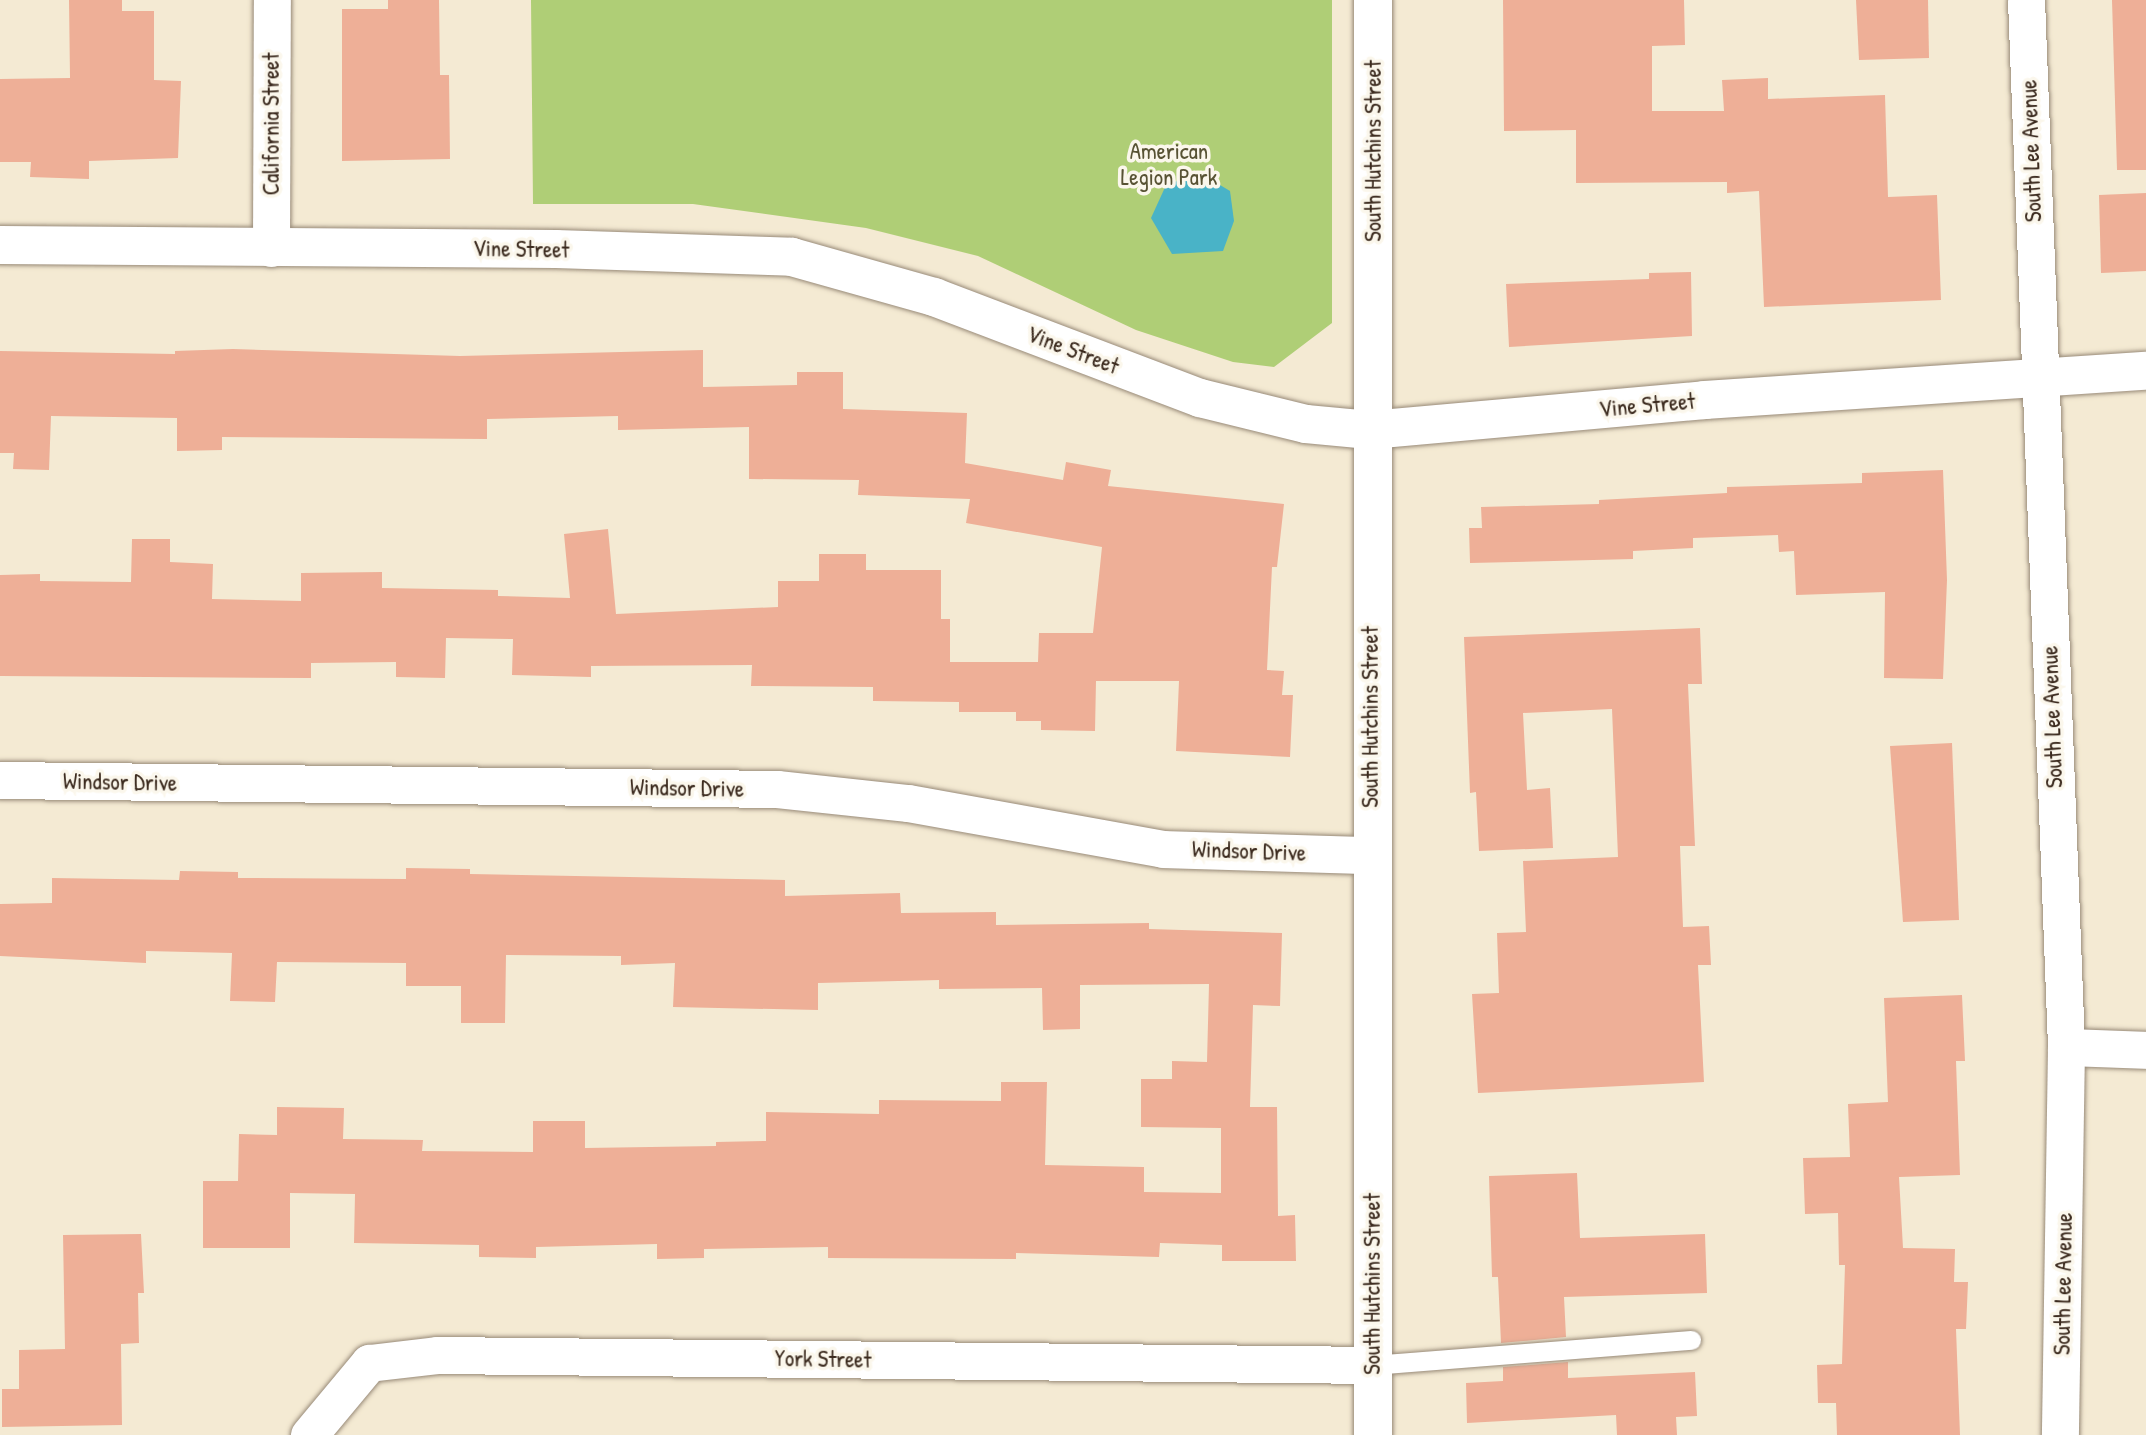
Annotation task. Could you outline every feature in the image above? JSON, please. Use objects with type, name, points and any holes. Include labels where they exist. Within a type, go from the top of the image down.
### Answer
[{"type":"street","name":"California Street","points":[[271,248],[272,0]]},
{"type":"street","name":"South Hutchins Street","points":[[1373,0],[1370,430],[1373,1435]]},
{"type":"street","name":"South Lee Avenue","points":[[2026,0],[2037,376],[2066,1046],[2060,1435]]},
{"type":"street","name":"Vine Street","points":[[0,246],[556,249],[792,257],[934,298],[1199,397],[1306,424],[1370,430],[2037,376],[2146,371]]},
{"type":"street","name":"Windsor Drive","points":[[0,780],[777,789],[908,803],[1163,849],[1370,855]]},
{"type":"street","points":[[2066,1046],[2146,1051]]},
{"type":"street","name":"York Street","points":[[309,1435],[369,1363],[437,1355],[1372,1366]]},
{"type":"lane","points":[[1372,1366],[1691,1340]]},
{"type":"green space","name":"American Legion Park","points":[[531,0],[1332,0],[1332,323],[1274,367],[1233,362],[1136,330],[978,256],[866,228],[693,204],[533,204]]},
{"type":"water","points":[[1205,176],[1230,191],[1234,221],[1223,251],[1172,254],[1151,218],[1167,183]]},
{"type":"building","points":[[69,0],[122,0],[122,11],[154,11],[154,80],[181,81],[178,158],[89,161],[89,179],[30,177],[31,162],[0,162],[0,79],[70,78]]},
{"type":"building","points":[[388,0],[439,0],[440,75],[449,75],[450,159],[342,161],[342,9],[388,9]]},
{"type":"building","points":[[1503,0],[1684,0],[1685,45],[1652,46],[1652,111],[1724,111],[1722,80],[1768,78],[1768,99],[1885,95],[1888,197],[1937,195],[1941,300],[1764,307],[1759,191],[1727,193],[1727,182],[1576,183],[1576,130],[1504,131]]},
{"type":"building","points":[[1856,0],[1928,0],[1929,58],[1859,60]]},
{"type":"building","points":[[2112,0],[2146,0],[2146,170],[2117,170]]},
{"type":"building","points":[[2146,193],[2146,271],[2101,273],[2099,195]]},
{"type":"building","points":[[1691,272],[1692,336],[1509,347],[1506,284],[1649,279],[1649,273]]},
{"type":"building","points":[[233,349],[460,356],[703,350],[703,387],[797,385],[797,372],[843,372],[843,409],[967,413],[965,463],[1063,480],[1066,462],[1111,470],[1108,486],[1284,504],[1277,567],[1272,567],[1267,670],[1284,671],[1282,695],[1293,695],[1290,757],[1176,751],[1179,681],[1096,681],[1095,731],[1041,730],[1041,721],[1016,721],[1016,712],[959,712],[959,702],[873,701],[873,687],[751,686],[752,665],[591,666],[591,677],[512,675],[513,639],[446,638],[445,678],[396,677],[396,662],[311,663],[311,678],[0,676],[0,575],[40,574],[40,581],[131,582],[132,539],[170,539],[170,562],[213,564],[212,599],[301,601],[301,573],[382,572],[382,588],[498,590],[498,596],[570,598],[564,534],[608,529],[616,614],[778,607],[778,581],[819,581],[819,554],[866,554],[866,570],[941,570],[941,619],[950,619],[950,662],[1038,662],[1039,633],[1093,633],[1102,547],[966,523],[970,499],[858,495],[859,480],[749,479],[749,427],[618,430],[618,416],[487,419],[487,439],[222,437],[222,450],[177,451],[177,418],[51,416],[49,470],[13,469],[14,453],[0,453],[0,351],[175,354],[175,351]]},
{"type":"building","points":[[1943,470],[1947,580],[1943,679],[1884,678],[1885,592],[1796,595],[1794,551],[1779,552],[1778,535],[1693,538],[1693,548],[1633,551],[1633,559],[1470,563],[1469,528],[1482,528],[1481,507],[1599,504],[1599,500],[1727,493],[1727,487],[1862,483],[1862,473]]},
{"type":"building","points":[[1700,628],[1702,684],[1688,684],[1695,846],[1680,846],[1683,927],[1709,926],[1711,965],[1698,965],[1704,1082],[1478,1093],[1472,994],[1499,993],[1497,933],[1526,932],[1523,861],[1618,857],[1612,709],[1523,713],[1527,790],[1550,788],[1553,848],[1479,851],[1476,792],[1470,793],[1464,637]]},
{"type":"building","points":[[1952,743],[1959,920],[1903,922],[1890,746]]},
{"type":"building","points":[[406,868],[470,869],[470,874],[785,880],[785,896],[900,893],[901,913],[996,912],[996,925],[1149,923],[1149,929],[1282,933],[1280,1006],[1253,1005],[1250,1107],[1277,1107],[1278,1216],[1295,1215],[1296,1261],[1222,1261],[1222,1245],[1160,1243],[1159,1257],[1016,1253],[1016,1259],[828,1258],[828,1247],[704,1249],[704,1258],[657,1259],[657,1244],[536,1247],[536,1258],[479,1257],[479,1245],[354,1243],[355,1194],[290,1193],[290,1248],[203,1248],[203,1181],[238,1181],[239,1134],[277,1135],[277,1107],[344,1108],[343,1139],[423,1140],[422,1151],[533,1152],[533,1121],[585,1121],[585,1148],[716,1146],[716,1142],[766,1141],[766,1112],[879,1114],[879,1100],[1001,1101],[1001,1082],[1047,1082],[1045,1165],[1144,1167],[1144,1192],[1221,1193],[1221,1128],[1141,1127],[1141,1079],[1172,1079],[1172,1061],[1207,1062],[1209,984],[1080,985],[1080,1029],[1043,1030],[1042,988],[939,989],[939,980],[818,983],[818,1010],[673,1007],[675,963],[621,965],[621,956],[506,955],[505,1023],[461,1023],[461,986],[406,986],[406,963],[277,962],[275,1002],[230,1001],[232,953],[146,951],[146,963],[0,956],[0,904],[52,903],[52,878],[179,880],[180,871],[238,872],[238,878],[406,879]]},
{"type":"building","points":[[1962,995],[1965,1061],[1956,1061],[1960,1175],[1899,1177],[1903,1248],[1955,1249],[1954,1282],[1968,1282],[1966,1329],[1956,1329],[1960,1435],[1837,1435],[1836,1403],[1818,1403],[1817,1365],[1842,1364],[1845,1265],[1839,1265],[1838,1213],[1805,1214],[1803,1158],[1850,1157],[1848,1104],[1888,1102],[1884,998]]},
{"type":"building","points":[[1577,1173],[1580,1238],[1705,1234],[1707,1293],[1564,1297],[1566,1337],[1501,1343],[1498,1277],[1492,1277],[1489,1176]]},
{"type":"building","points":[[141,1234],[144,1293],[138,1293],[139,1343],[121,1344],[122,1425],[2,1427],[2,1389],[19,1389],[19,1350],[65,1349],[63,1235]]},
{"type":"building","points":[[1568,1362],[1568,1378],[1695,1372],[1697,1416],[1676,1417],[1677,1435],[1617,1435],[1616,1415],[1467,1423],[1466,1383],[1503,1381],[1503,1367]]}]
